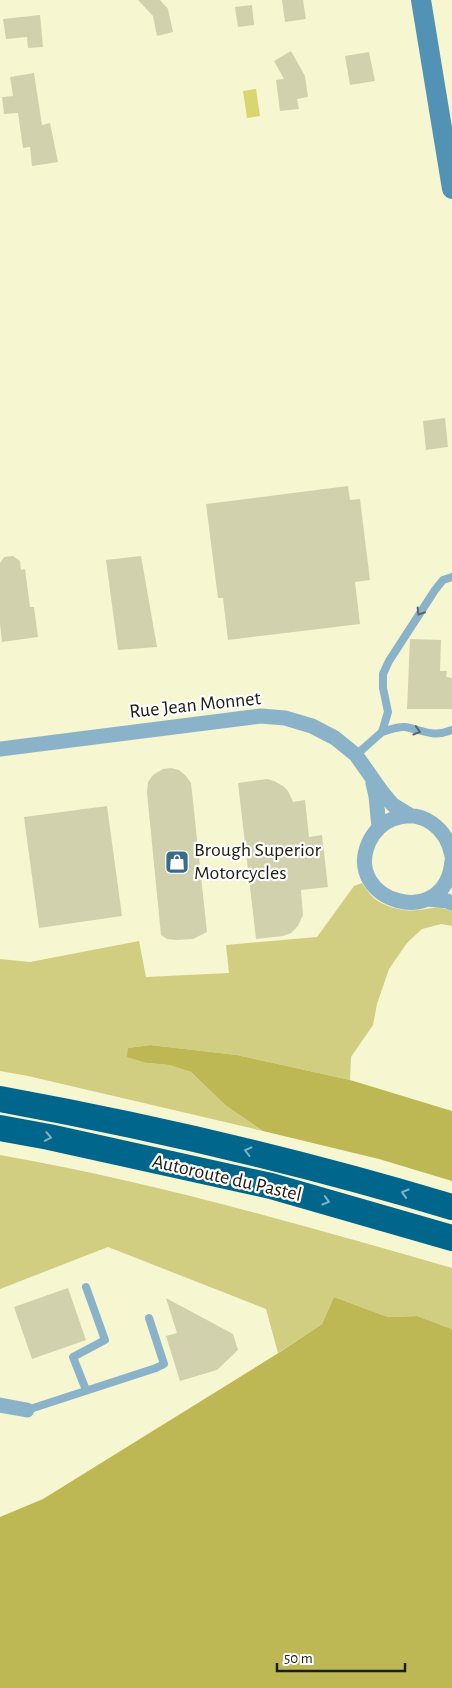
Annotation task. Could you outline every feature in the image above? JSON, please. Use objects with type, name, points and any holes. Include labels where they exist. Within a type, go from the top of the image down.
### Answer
[{"type":"highway","name":"Autoroute du Pastel","points":[[0,1099],[216,1143],[366,1181],[452,1207]]},
{"type":"highway","name":"Autoroute du Pastel","points":[[0,1128],[271,1186],[452,1238]]},
{"type":"street","points":[[421,0],[452,189]]},
{"type":"street","name":"Rue Jean Monnet","points":[[0,749],[261,716],[285,718],[312,726],[335,738],[356,755],[393,805],[411,816],[432,822],[440,829],[446,838],[452,856]]},
{"type":"street","name":"Rue Jean Monnet","points":[[372,779],[376,796],[378,828]]},
{"type":"street","points":[[411,816],[394,819],[378,828],[371,837],[366,852],[366,869],[370,880],[376,889],[396,901],[406,903],[428,899],[447,901],[452,904]]},
{"type":"street","points":[[428,899],[443,886],[452,870],[452,861]]},
{"type":"street","points":[[0,1405],[27,1410]]},
{"type":"lane","points":[[382,732],[388,712],[383,688],[383,674],[389,661],[435,590],[443,580],[452,577]]},
{"type":"lane","points":[[356,755],[382,732],[397,727],[405,727],[427,734],[444,733],[452,730]]},
{"type":"lane","points":[[86,1287],[105,1340],[73,1357],[86,1390]]},
{"type":"lane","points":[[27,1410],[164,1364],[149,1318]]},
{"type":"shaded area","points":[[256,89],[260,116],[247,118],[243,91]]},
{"type":"shaded area","points":[[362,883],[375,899],[395,908],[412,910],[438,908],[452,911],[452,926],[441,924],[422,929],[407,943],[389,969],[377,1004],[373,1025],[351,1057],[350,1080],[237,1055],[150,1045],[128,1048],[147,1063],[169,1065],[191,1072],[225,1105],[263,1131],[0,1071],[0,959],[30,962],[139,941],[146,977],[229,973],[226,945],[317,937],[354,886]]},
{"type":"shaded area","points":[[150,1045],[237,1055],[350,1080],[452,1111],[452,1181],[379,1159],[263,1131],[225,1105],[191,1072],[169,1065],[147,1063],[127,1057],[128,1048]]},
{"type":"shaded area","points":[[0,1155],[171,1191],[284,1220],[452,1268],[452,1329],[417,1316],[388,1317],[334,1297],[322,1324],[278,1353],[266,1309],[108,1247],[0,1289]]},
{"type":"shaded area","points":[[334,1297],[388,1317],[417,1316],[452,1329],[452,1688],[0,1688],[0,1517],[43,1499],[280,1352],[322,1324]]},
{"type":"building","points":[[138,0],[160,0],[168,9],[173,32],[157,36],[153,16]]},
{"type":"building","points":[[282,0],[303,0],[306,19],[285,22]]},
{"type":"building","points":[[252,5],[254,25],[238,27],[235,7]]},
{"type":"building","points":[[40,15],[43,47],[28,48],[27,37],[6,39],[3,19]]},
{"type":"building","points":[[291,51],[305,76],[308,97],[297,99],[299,109],[280,111],[276,80],[284,79],[274,61]]},
{"type":"building","points":[[369,52],[375,81],[350,85],[345,56]]},
{"type":"building","points":[[34,73],[42,125],[50,123],[58,162],[32,166],[30,147],[23,148],[18,113],[4,114],[2,97],[13,96],[10,77]]},
{"type":"building","points":[[445,418],[448,447],[426,450],[423,421]]},
{"type":"building","points":[[348,486],[350,500],[360,499],[370,580],[355,582],[360,624],[228,640],[223,598],[218,598],[206,504]]},
{"type":"building","points":[[13,556],[20,561],[21,570],[25,569],[30,607],[34,607],[38,637],[2,642],[0,624],[0,563],[4,557]]},
{"type":"building","points":[[141,556],[157,647],[118,650],[106,560]]},
{"type":"building","points":[[410,639],[441,640],[440,671],[447,671],[446,677],[452,678],[452,709],[407,709]]},
{"type":"building","name":"Brough Superior Motorcycles","points":[[163,769],[179,770],[191,783],[207,932],[193,939],[167,939],[161,935],[147,793],[148,782],[153,775]]},
{"type":"building","points":[[267,779],[283,786],[288,791],[293,802],[305,800],[309,837],[322,835],[328,887],[301,890],[303,915],[298,926],[291,933],[283,936],[256,939],[238,783]]},
{"type":"building","points":[[107,806],[122,916],[39,928],[24,817]]},
{"type":"building","points":[[68,1288],[86,1340],[32,1359],[14,1307]]},
{"type":"building","points":[[166,1298],[233,1334],[238,1350],[217,1370],[180,1381],[166,1336],[177,1333]]},
{"type":"place","name":"Brough Superior Motorcycles","points":[[177,862]]}]
